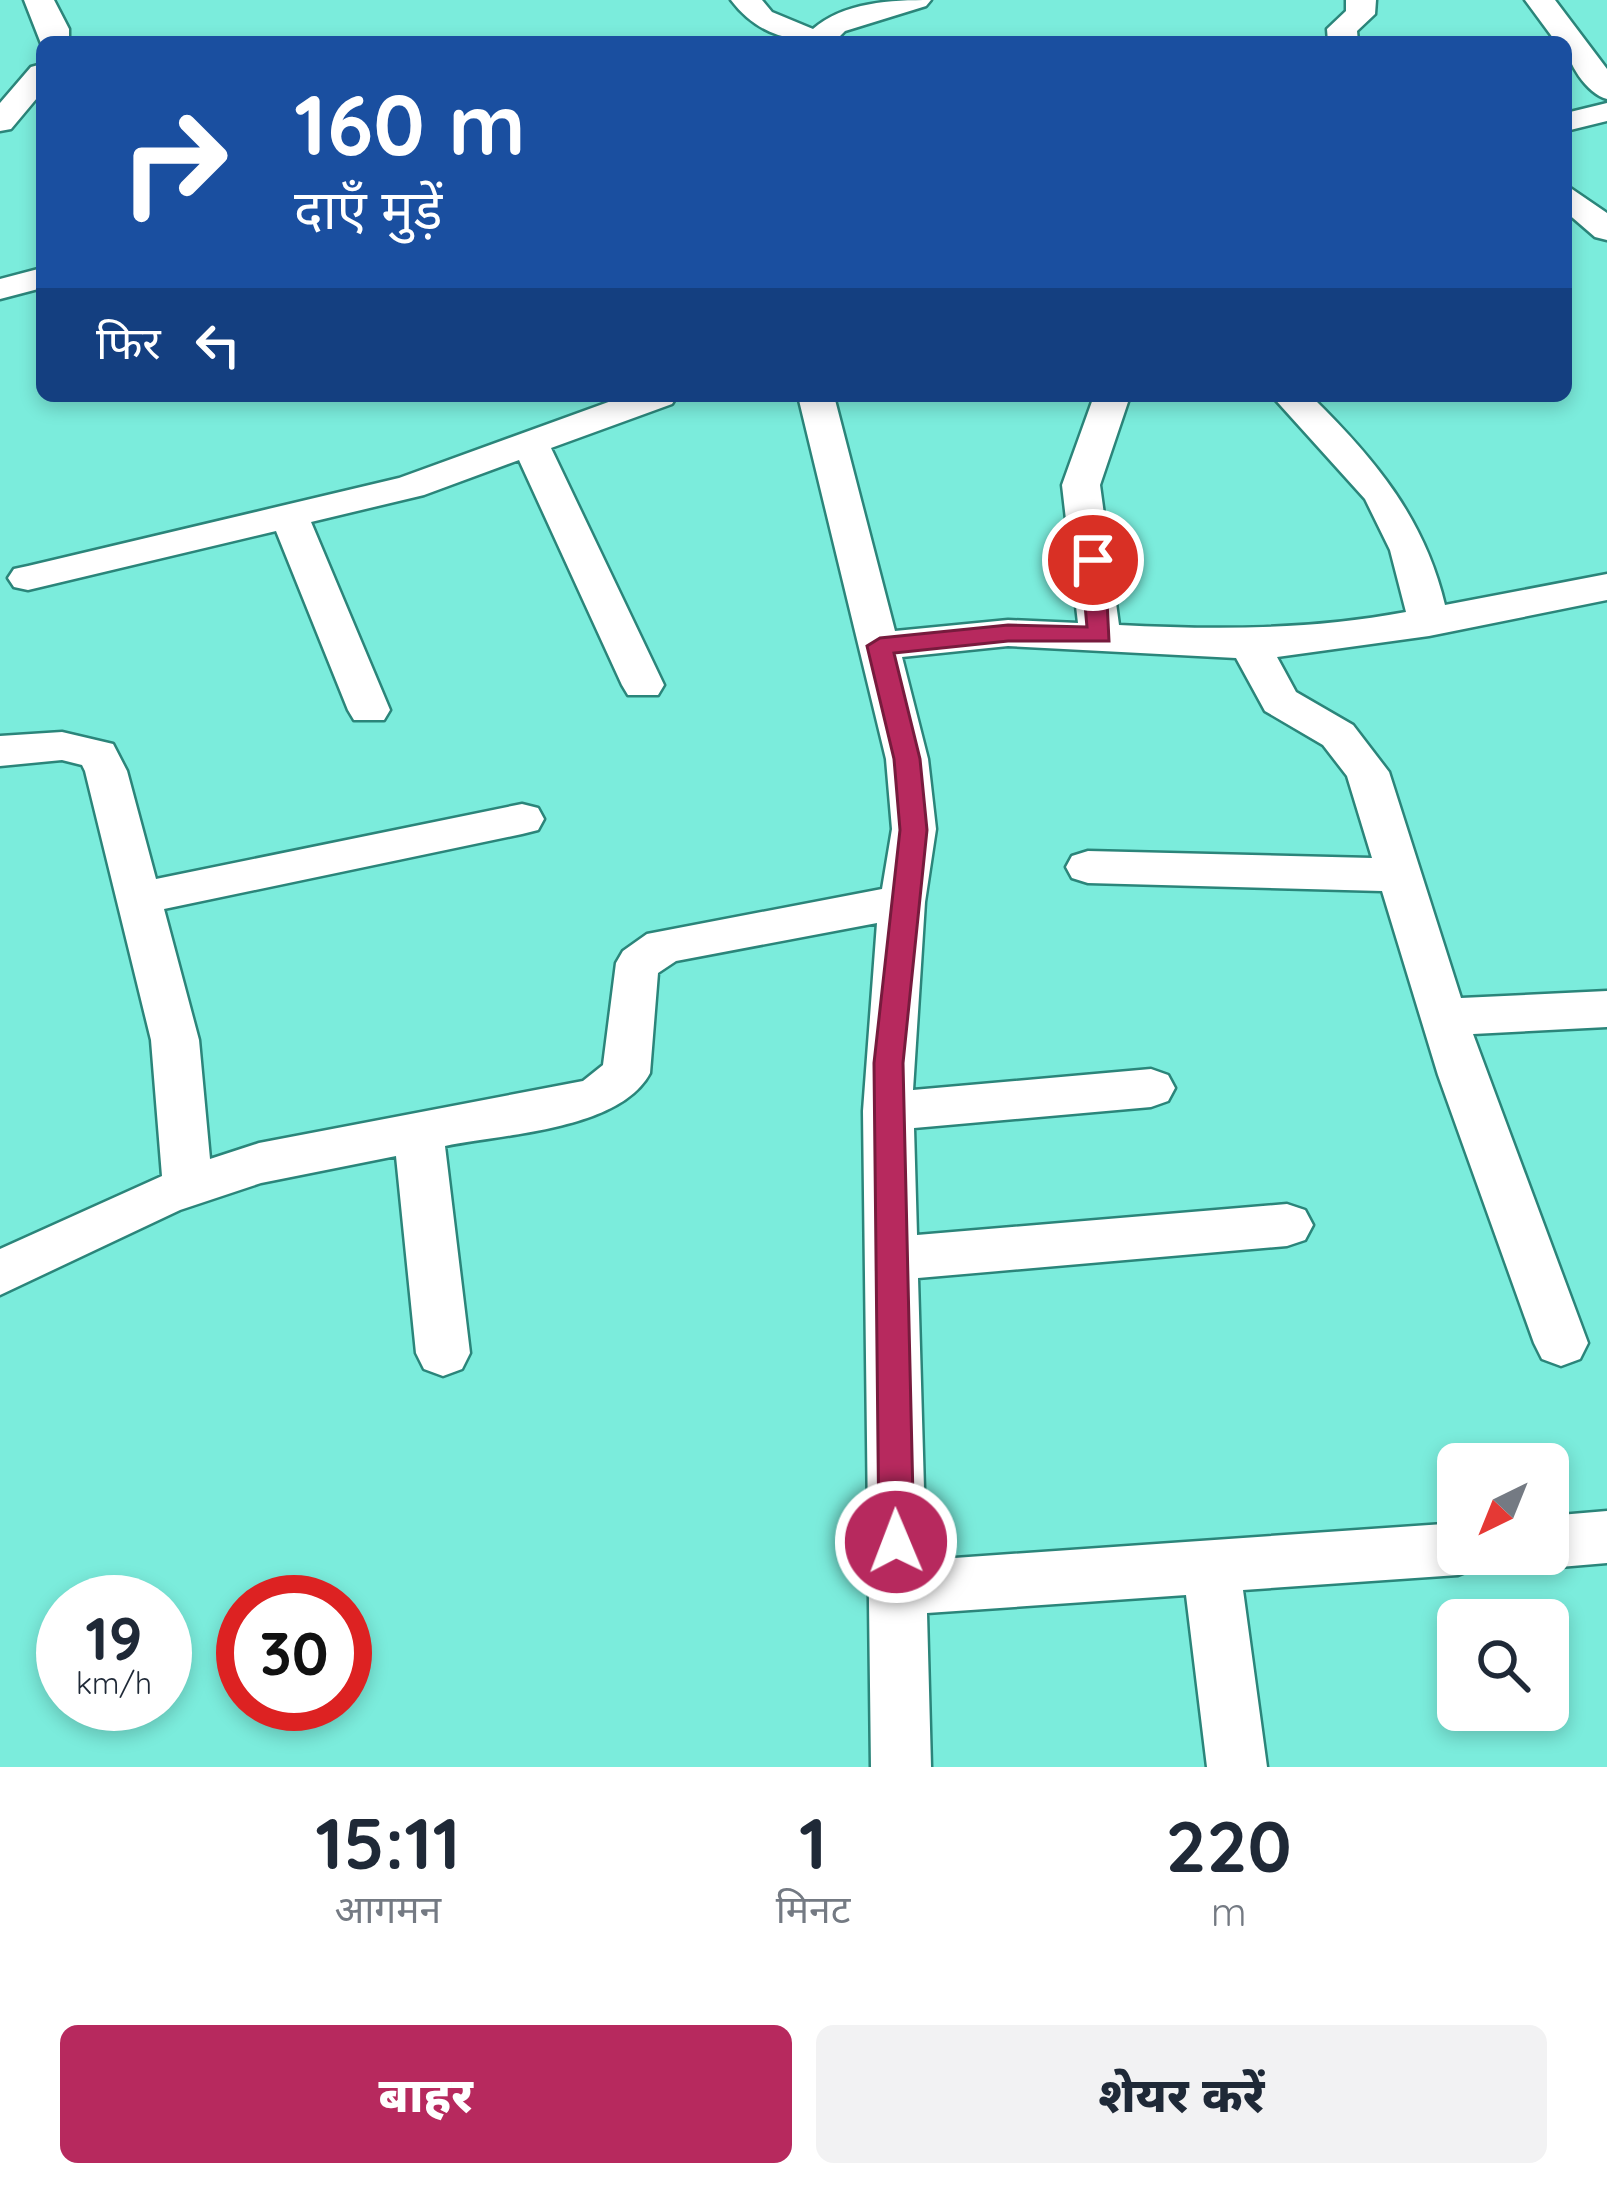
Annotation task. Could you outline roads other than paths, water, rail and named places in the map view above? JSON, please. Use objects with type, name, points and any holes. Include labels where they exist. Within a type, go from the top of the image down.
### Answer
[{"type":"street","points":[[39,0],[54,36]]},
{"type":"street","points":[[746,0],[762,17],[806,36]]},
{"type":"street","points":[[823,36],[835,25],[916,0]]},
{"type":"street","points":[[1343,36],[1342,29],[1360,14],[1361,0]]},
{"type":"street","points":[[1540,0],[1567,36]]},
{"type":"street","points":[[1572,43],[1607,90]]},
{"type":"street","points":[[0,84],[36,78]]},
{"type":"street","points":[[0,122],[36,80]]},
{"type":"street","points":[[1572,121],[1607,112]]},
{"type":"street","points":[[1572,200],[1607,230]]},
{"type":"street","points":[[0,289],[36,280]]},
{"type":"street","points":[[28,578],[411,487],[641,402]]},
{"type":"street","points":[[819,402],[907,759],[914,830],[902,902],[888,1111],[901,1767]]},
{"type":"street","points":[[1100,636],[1082,473],[1092,440],[1109,420],[1111,402]]},
{"type":"street","points":[[1296,402],[1392,506],[1410,544],[1429,623]]},
{"type":"street","points":[[529,441],[643,685]]},
{"type":"street","points":[[290,517],[369,710]]},
{"type":"street","points":[[880,646],[1008,633],[1250,645],[1327,640],[1607,587]]},
{"type":"street","points":[[1250,645],[1280,701],[1321,723],[1357,754],[1444,1017],[1561,1343]]},
{"type":"street","points":[[0,751],[62,746],[98,754],[175,1040],[188,1188]]},
{"type":"street","points":[[140,898],[522,819]]},
{"type":"street","points":[[1088,867],[1400,875]]},
{"type":"street","points":[[0,1273],[66,1238],[260,1163],[573,1103],[614,1088],[626,1073],[638,963],[663,946],[902,902]]},
{"type":"street","points":[[1444,1017],[1607,1009]]},
{"type":"street","points":[[888,1111],[1151,1088]]},
{"type":"street","points":[[418,1131],[443,1353]]},
{"type":"street","points":[[890,1259],[1287,1225]]},
{"type":"street","points":[[1569,1540],[1607,1537]]},
{"type":"street","points":[[898,1589],[1437,1551]]},
{"type":"street","points":[[1210,1567],[1237,1767]]}]
